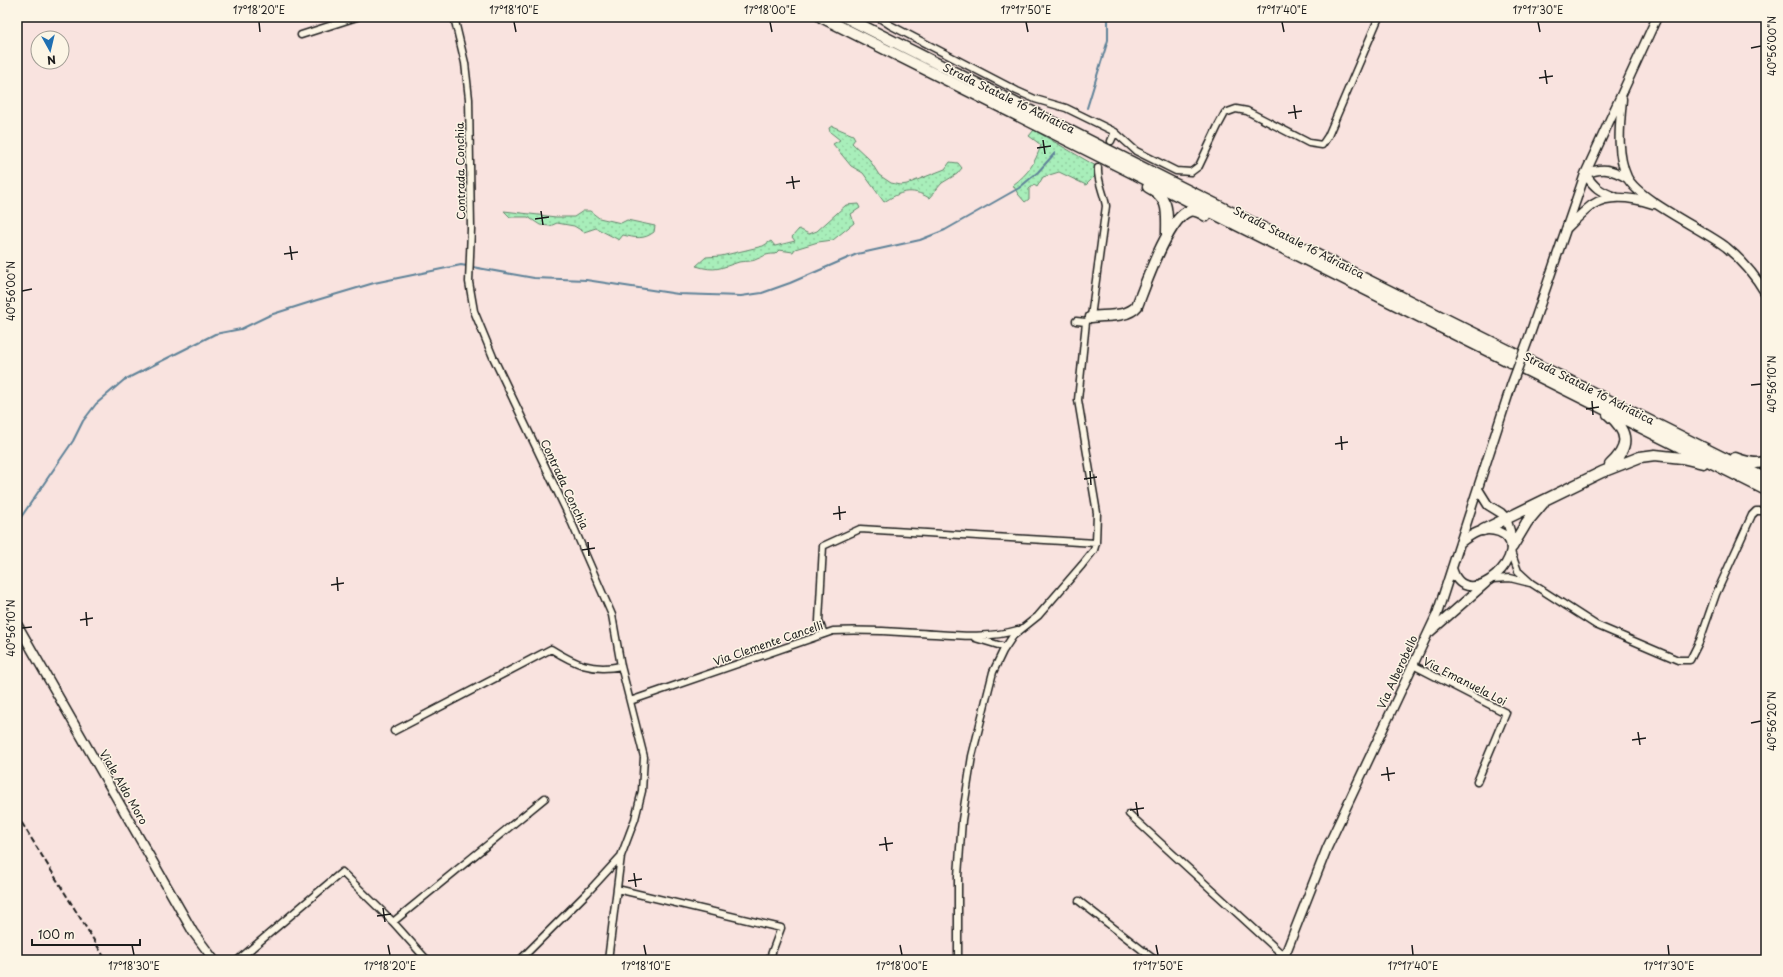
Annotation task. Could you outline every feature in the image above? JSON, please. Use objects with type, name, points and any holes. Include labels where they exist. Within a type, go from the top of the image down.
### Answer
[{"type":"highway","name":"Strada Statale 16 Adriatica","points":[[821,17],[1766,490]]},
{"type":"highway","name":"Strada Statale 16 Adriatica","points":[[845,17],[1171,182],[1766,479]]},
{"type":"highway","points":[[1107,159],[1124,175],[1159,192],[1164,200],[1167,214],[1167,234]]},
{"type":"highway","points":[[1088,319],[1126,314],[1133,311],[1137,306],[1167,234],[1179,218],[1187,211],[1196,211],[1256,241],[1277,245]]},
{"type":"highway","points":[[1601,408],[1621,428],[1625,437],[1625,445],[1618,457],[1602,472]]},
{"type":"highway","points":[[1705,449],[1747,462],[1763,463],[1766,461]]},
{"type":"highway","points":[[1482,530],[1602,472],[1633,459],[1655,455],[1682,458],[1725,469]]},
{"type":"highway","points":[[1511,547],[1527,522],[1546,500]]},
{"type":"main road","name":"Via Alberobello","points":[[1284,958],[1327,848],[1437,614],[1511,386],[1585,174],[1657,17]]},
{"type":"main road","points":[[1623,90],[1619,133],[1622,157],[1627,178]]},
{"type":"main road","points":[[1659,205],[1635,198],[1615,197],[1599,191],[1592,185],[1585,174],[1606,168],[1616,171],[1627,178],[1640,192],[1726,248],[1744,264],[1766,294]]},
{"type":"main road","points":[[1566,230],[1593,204],[1615,197]]},
{"type":"main road","points":[[1427,636],[1490,581],[1503,567],[1511,547],[1510,530],[1506,518],[1488,505],[1478,489]]},
{"type":"main road","points":[[1460,543],[1482,530],[1500,533],[1507,536],[1511,547]]},
{"type":"main road","points":[[1452,568],[1454,577],[1463,584],[1472,586],[1490,581]]},
{"type":"main road","name":"Viale Aldo Moro","points":[[17,624],[193,932],[214,960]]},
{"type":"street","points":[[302,35],[357,17]]},
{"type":"street","name":"Contrada Conchia","points":[[454,17],[465,63],[470,99],[472,229],[469,258],[469,282],[474,311],[490,350],[567,512],[612,616],[621,666],[644,758],[642,791],[635,819],[621,856],[608,960]]},
{"type":"street","points":[[878,17],[890,25],[1017,91],[1035,99],[1066,108],[1115,132],[1136,151],[1176,171],[1191,172],[1199,166],[1225,113],[1236,108],[1247,111],[1309,143],[1322,145],[1328,136],[1379,17]]},
{"type":"street","points":[[1111,141],[1115,132]]},
{"type":"street","points":[[958,960],[958,876],[962,820],[972,756],[993,672],[1007,645],[1022,629],[1038,616],[1094,550],[1096,543],[1097,512],[1078,400],[1088,319],[1106,206],[1105,195],[1098,176],[1098,168]]},
{"type":"street","points":[[1076,321],[1088,319]]},
{"type":"street","points":[[1511,547],[1518,571],[1531,583],[1596,625],[1678,660],[1690,660],[1700,640],[1716,594],[1752,515],[1756,511],[1766,512]]},
{"type":"street","points":[[824,634],[820,621],[823,546],[860,529],[1096,543]]},
{"type":"street","points":[[1490,581],[1510,578],[1531,583]]},
{"type":"street","name":"Via Clemente Cancelli","points":[[630,701],[833,631],[854,629],[965,636]]},
{"type":"street","points":[[965,636],[994,635],[1022,629]]},
{"type":"street","points":[[994,635],[1006,640],[1007,645]]},
{"type":"street","points":[[965,636],[1007,645]]},
{"type":"street","points":[[987,641],[997,650],[1000,657]]},
{"type":"street","points":[[394,731],[551,649],[568,659],[586,666],[606,669],[621,666]]},
{"type":"street","name":"Via Emanuela Loi","points":[[1413,665],[1506,712],[1477,782]]},
{"type":"street","points":[[393,922],[545,798]]},
{"type":"street","points":[[1129,814],[1284,958]]},
{"type":"street","points":[[520,960],[587,893],[621,856]]},
{"type":"street","points":[[238,960],[342,872],[393,922],[427,960]]},
{"type":"street","points":[[617,889],[781,928],[769,960]]},
{"type":"street","points":[[1079,901],[1155,960]]},
{"type":"green space","points":[[832,126],[853,135],[855,139],[852,143],[869,159],[879,175],[891,183],[901,185],[907,184],[945,169],[950,162],[958,163],[962,168],[957,174],[942,183],[929,198],[917,193],[906,192],[884,202],[863,173],[851,166],[833,144],[840,140],[830,132],[829,128]]},
{"type":"green space","points":[[1034,130],[1096,166],[1096,175],[1086,185],[1059,172],[1043,177],[1037,187],[1034,185],[1029,189],[1029,199],[1025,202],[1013,185],[1027,172],[1039,151],[1041,145],[1029,136]]},
{"type":"green space","points":[[858,204],[860,208],[851,214],[854,223],[833,240],[818,242],[795,249],[793,252],[779,250],[775,254],[767,255],[753,261],[739,262],[713,269],[696,266],[706,257],[721,256],[763,246],[771,241],[775,246],[795,241],[792,237],[799,229],[809,234],[817,231],[846,205]]},
{"type":"green space","points":[[504,211],[556,217],[574,217],[583,211],[590,211],[599,218],[621,223],[627,220],[655,226],[654,232],[650,235],[635,237],[623,235],[619,240],[596,228],[584,232],[574,226],[557,223],[550,226],[540,225],[528,217],[510,217]]},
{"type":"waterway","points":[[1087,108],[1108,40],[1108,17]]},
{"type":"waterway","points":[[17,523],[73,441],[83,421],[96,404],[124,380],[215,334],[241,329],[270,315],[374,283],[461,265],[534,278],[586,280],[678,294],[741,296],[762,293],[790,283],[857,254],[920,240],[945,230],[1019,188],[1038,172],[1055,153]]},
{"type":"tunnel","points":[[1098,168],[1111,141]]},
{"type":"railway","points":[[17,815],[106,960]]}]
